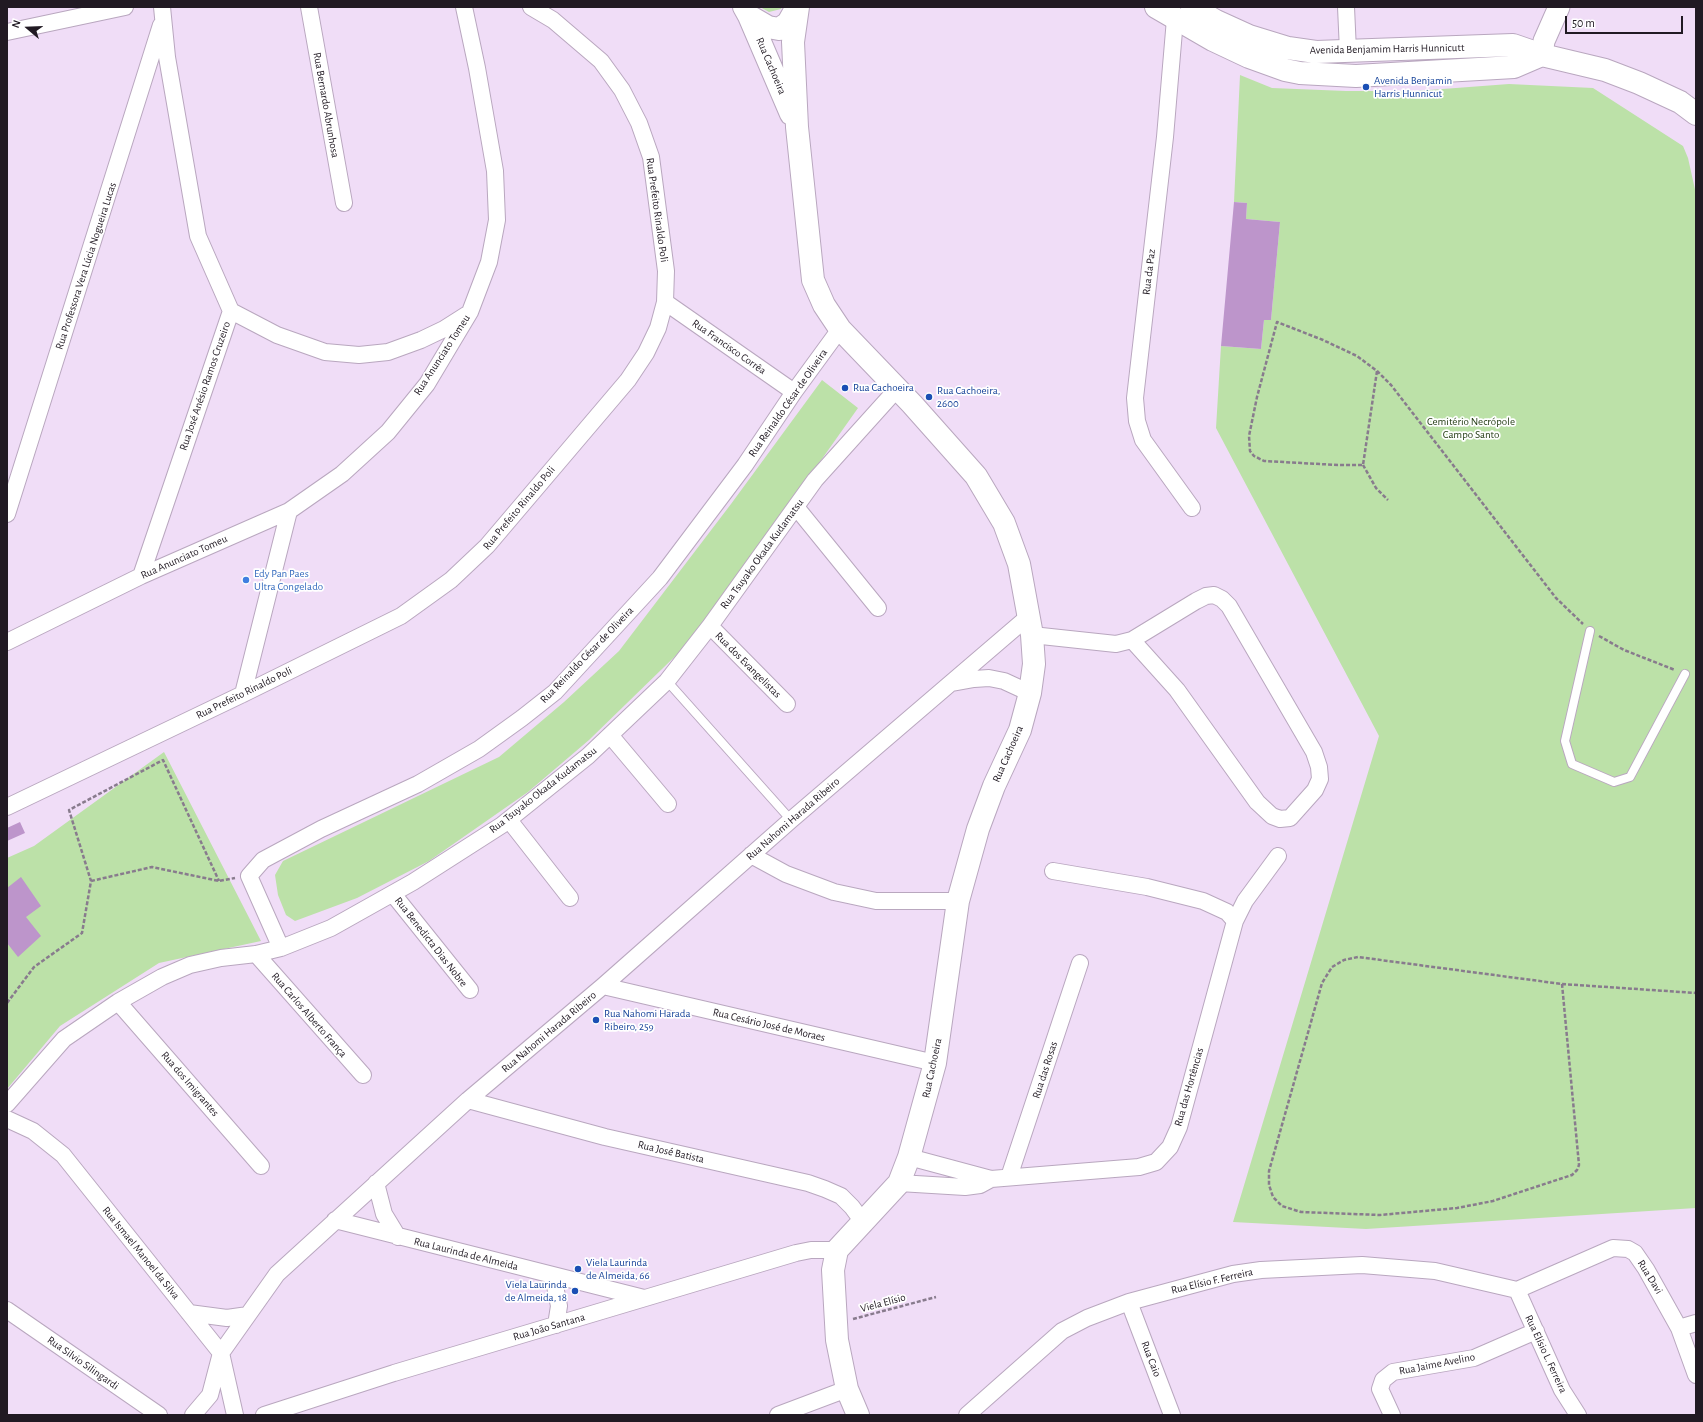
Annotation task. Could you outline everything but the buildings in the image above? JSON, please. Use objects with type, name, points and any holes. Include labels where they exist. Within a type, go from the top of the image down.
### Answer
[{"type":"main road","points":[[747,11],[768,27],[779,29],[788,23],[798,7]]},
{"type":"main road","name":"Rua Cachoeira","points":[[798,7],[793,42],[797,127],[813,280],[824,305],[840,329],[912,404],[976,476],[1004,523],[1019,564],[1031,625],[1034,664],[1030,693],[1020,730],[994,786],[978,828],[958,901],[935,1063],[909,1157],[899,1183],[837,1250]]},
{"type":"main road","name":"Avenida Benjamim Harris Hunnicutt","points":[[1156,7],[1216,21],[1249,36],[1288,48],[1316,52],[1514,45],[1542,55],[1605,70],[1640,83],[1680,102],[1696,114]]},
{"type":"main road","name":"Rua Cachoeira","points":[[747,11],[797,127]]},
{"type":"main road","name":"Avenida Benjamim Harris Hunnicutt","points":[[1183,13],[1213,40],[1249,57],[1285,70],[1300,72],[1356,76],[1514,67],[1542,55]]},
{"type":"main road","points":[[837,1250],[833,1270],[835,1324],[847,1389],[858,1415]]},
{"type":"street","points":[[7,32],[125,7]]},
{"type":"street","name":"Rua Bernardo Abrunhosa","points":[[309,7],[344,203]]},
{"type":"street","name":"Rua Anunciato Tomeu","points":[[7,642],[141,576],[289,511],[342,474],[388,432],[426,384],[470,312],[490,262],[497,220],[495,171],[477,68],[464,7]]},
{"type":"street","name":"Rua Prefeito Rinaldo Poli","points":[[7,807],[243,694],[401,616],[452,580],[487,546],[628,380],[646,353],[658,328],[665,302],[666,271],[651,158],[639,123],[622,90],[601,61],[553,20],[531,7]]},
{"type":"street","points":[[1346,7],[1348,51]]},
{"type":"street","points":[[1542,55],[1544,41],[1559,7]]},
{"type":"street","name":"Rua José Anésio Ramos Cruzeiro","points":[[141,576],[230,311],[198,236],[167,57],[163,12]]},
{"type":"street","name":"Rua Professora Vera Lúcia Nogueira Lucas","points":[[7,514],[138,102],[163,12]]},
{"type":"street","name":"Rua da Paz","points":[[1183,13],[1165,137],[1135,398],[1137,420],[1143,440],[1192,508]]},
{"type":"street","name":"Rua Francisco Corrêa","points":[[665,302],[794,392]]},
{"type":"street","points":[[230,311],[284,337],[325,352],[359,355],[388,352],[421,340],[444,329],[470,312]]},
{"type":"street","name":"Rua Reinaldo César de Oliveira","points":[[249,876],[263,860],[322,829],[418,784],[479,749],[555,692],[660,578],[745,465],[794,392],[840,329]]},
{"type":"street","name":"Rua Tsuyako Okada Kudamatsu","points":[[7,1104],[64,1039],[118,1002],[162,977],[190,965],[221,958],[256,954],[281,948],[331,928],[413,882],[508,820],[588,756],[667,681],[710,626],[815,480],[897,389]]},
{"type":"street","points":[[796,507],[878,608]]},
{"type":"street","points":[[243,694],[289,511]]},
{"type":"street","points":[[1031,625],[1116,644],[1132,640],[1206,596],[1214,595],[1222,599],[1229,606],[1314,752],[1320,767],[1320,780],[1315,790],[1290,818],[1280,819],[1272,816],[1257,802],[1176,690],[1132,640]]},
{"type":"street","name":"Rua Nahomi Harada Ribeiro","points":[[193,1415],[210,1395],[221,1353],[277,1274],[468,1100],[603,986],[791,820],[950,684],[1031,625]]},
{"type":"street","name":"Rua dos Evangelistas","points":[[710,626],[787,704]]},
{"type":"street","points":[[950,684],[989,678],[1004,681],[1030,693]]},
{"type":"street","points":[[610,735],[668,804]]},
{"type":"street","points":[[508,820],[570,898]]},
{"type":"street","points":[[751,855],[786,874],[834,892],[876,901],[958,901]]},
{"type":"street","name":"Rua das Hortências","points":[[909,1157],[991,1179],[1139,1167],[1156,1162],[1170,1147],[1179,1127],[1235,921],[1245,901],[1278,856]]},
{"type":"street","points":[[1053,871],[1147,887],[1203,901],[1227,912],[1235,921]]},
{"type":"street","points":[[249,876],[281,948]]},
{"type":"street","name":"Rua Benedicta Dias Nobre","points":[[393,894],[470,990]]},
{"type":"street","name":"Rua Carlos Alberto França","points":[[256,954],[363,1075]]},
{"type":"street","name":"Rua das Rosas","points":[[1009,1177],[1080,963]]},
{"type":"street","name":"Rua Cesário José de Moraes","points":[[603,986],[935,1063]]},
{"type":"street","name":"Rua dos Imigrantes","points":[[118,1002],[261,1166]]},
{"type":"street","name":"Rua José Batista","points":[[468,1100],[605,1137],[814,1185],[841,1196],[852,1207],[863,1222]]},
{"type":"street","name":"Rua Ismael Manoel da Silva","points":[[7,1119],[33,1131],[63,1155],[221,1353],[235,1415]]},
{"type":"street","name":"Rua das Hortências","points":[[899,1183],[965,1187],[980,1185],[991,1179]]},
{"type":"street","points":[[376,1183],[384,1214],[398,1237]]},
{"type":"street","name":"Rua Laurinda de Almeida","points":[[335,1220],[645,1299]]},
{"type":"street","name":"Rua Davi","points":[[1517,1290],[1613,1248],[1628,1249],[1635,1253],[1646,1269],[1679,1328],[1696,1375]]},
{"type":"street","name":"Rua João Santana","points":[[264,1415],[394,1373],[645,1299],[796,1252],[811,1250],[837,1250]]},
{"type":"street","name":"Rua Elísio F. Ferreira","points":[[967,1415],[1062,1332],[1088,1318],[1129,1302],[1233,1274],[1261,1270],[1362,1265],[1435,1272],[1517,1290]]},
{"type":"street","points":[[550,1275],[555,1286],[559,1306],[556,1325]]},
{"type":"street","name":"Rua Elísio L. Ferreira","points":[[1517,1290],[1562,1390],[1578,1415]]},
{"type":"street","name":"Rua Caio","points":[[1129,1302],[1172,1415]]},
{"type":"street","name":"Rua Silvio Silingardi","points":[[7,1310],[159,1415]]},
{"type":"street","points":[[189,1313],[227,1318],[248,1315]]},
{"type":"street","points":[[1679,1328],[1696,1323]]},
{"type":"street","name":"Rua Jaime Avelino","points":[[1392,1415],[1380,1389],[1383,1380],[1393,1372],[1474,1358],[1536,1331]]},
{"type":"street","points":[[780,1415],[847,1389]]},
{"type":"lane","points":[[1590,631],[1565,741],[1572,764],[1614,782],[1630,777],[1685,674]]},
{"type":"lane","points":[[667,681],[791,820]]},
{"type":"path","points":[[1363,465],[1338,466],[1264,460],[1254,456],[1250,451],[1249,436],[1257,397],[1278,322],[1323,340],[1357,356],[1377,370],[1396,392],[1556,598],[1590,631],[1624,650],[1685,674]]},
{"type":"path","points":[[1377,370],[1363,465],[1376,488],[1388,500]]},
{"type":"path","points":[[7,1004],[34,967],[82,932],[91,881],[69,810],[163,760],[219,881]]},
{"type":"path","points":[[91,881],[152,867],[219,881],[249,876]]},
{"type":"path","points":[[1562,984],[1579,1165],[1577,1170],[1572,1175],[1492,1201],[1457,1208],[1380,1215],[1301,1212],[1282,1206],[1272,1197],[1268,1185],[1269,1171],[1322,983],[1332,967],[1344,960],[1358,957],[1562,984],[1696,994]]},
{"type":"path","name":"Viela Elísio","points":[[835,1324],[936,1297]]},
{"type":"green space","points":[[760,7],[782,7],[781,9],[769,12]]},
{"type":"green space","name":"Cemitério Necrópole Campo Santo","points":[[1240,75],[1272,88],[1346,91],[1416,91],[1509,84],[1593,88],[1683,146],[1688,158],[1696,194],[1696,1208],[1366,1229],[1233,1222],[1379,736],[1216,428],[1221,346],[1261,349],[1264,320],[1271,320],[1280,222],[1246,219],[1247,203],[1234,202]]},
{"type":"green space","points":[[822,380],[858,408],[698,634],[589,740],[528,792],[429,861],[357,898],[295,921],[286,915],[278,895],[275,875],[283,861],[499,757],[564,702],[619,651],[731,504]]},
{"type":"green space","points":[[164,752],[261,941],[159,963],[60,1026],[7,1089],[7,858],[34,846]]},
{"type":"place","name":"Avenida Benjamin Harris Hunnicut","points":[[1366,87]]},
{"type":"place","name":"Rua Cachoeira","points":[[845,388]]},
{"type":"place","name":"Rua Cachoeira, 2600","points":[[929,397]]},
{"type":"place","name":"Edy Pan Paes Ultra Congelado","points":[[246,580]]},
{"type":"place","name":"Rua Nahomi Harada Ribeiro, 259","points":[[596,1020]]},
{"type":"place","name":"Viela Laurinda de Almeida, 66","points":[[578,1269]]},
{"type":"place","name":"Viela Laurinda de Almeida, 18","points":[[575,1291]]}]
